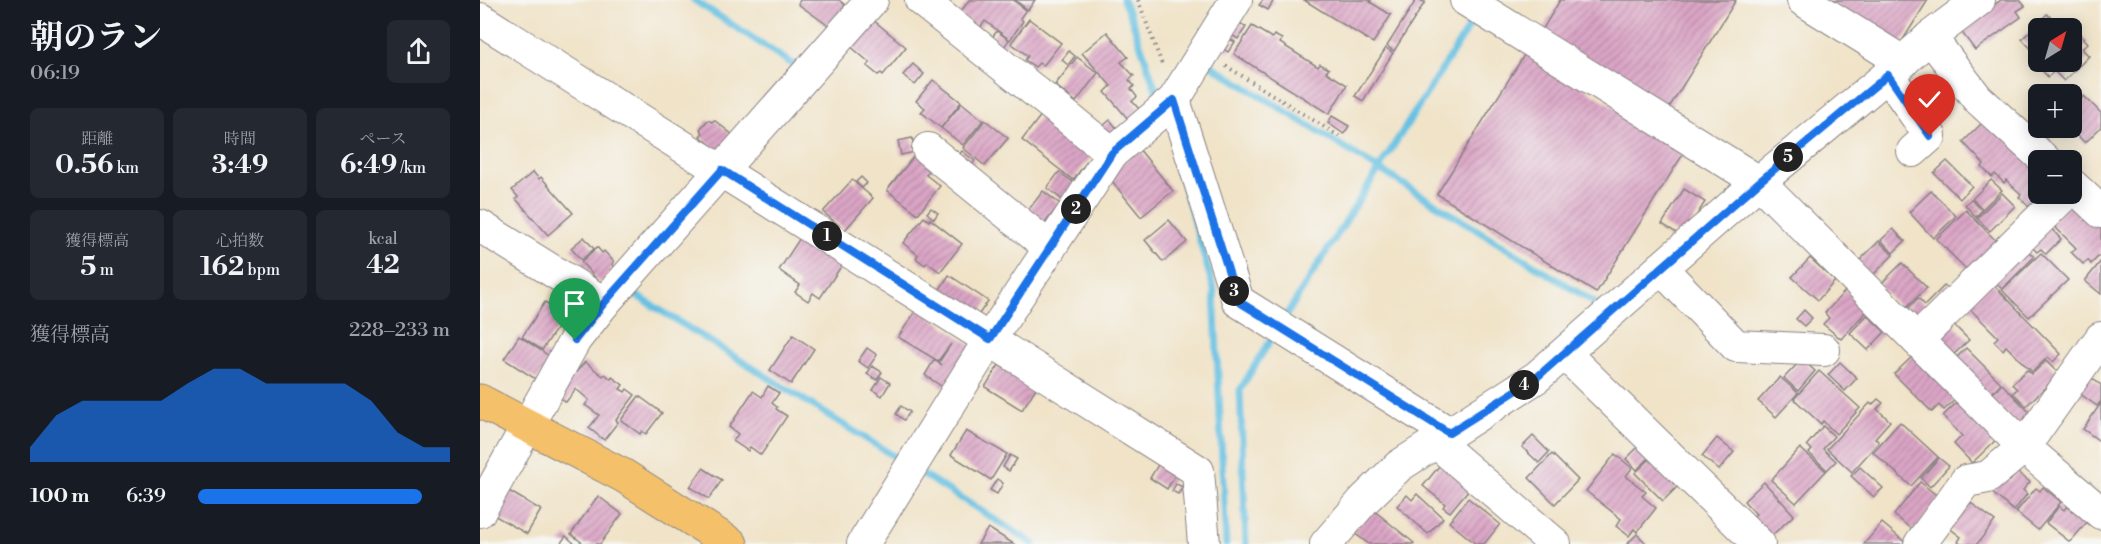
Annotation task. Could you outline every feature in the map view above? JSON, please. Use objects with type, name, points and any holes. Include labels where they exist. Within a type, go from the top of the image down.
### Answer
[{"type":"main road","points":[[480,401],[624,476],[724,542]]},
{"type":"street","points":[[480,511],[575,340],[604,303],[872,0]]},
{"type":"street","points":[[921,0],[1112,153]]},
{"type":"street","points":[[863,544],[990,339],[1112,153],[1174,100],[1236,0]]},
{"type":"street","points":[[1466,0],[1759,182],[2024,447],[2101,513]]},
{"type":"street","points":[[1803,0],[1896,68],[1930,136],[1913,152]]},
{"type":"street","points":[[1326,544],[1364,500],[1399,466],[1536,378],[1759,182],[1930,37],[1979,0]]},
{"type":"street","points":[[480,19],[1198,471],[1204,544]]},
{"type":"street","points":[[1930,37],[1977,98],[2034,150]]},
{"type":"street","points":[[1174,100],[1238,301],[1443,437],[1555,544]]},
{"type":"street","points":[[928,149],[1050,248]]},
{"type":"street","points":[[2082,197],[2101,212]]},
{"type":"street","points":[[1917,340],[2054,204]]},
{"type":"street","points":[[480,226],[604,303]]},
{"type":"street","points":[[1661,268],[1736,346],[1824,350]]},
{"type":"street","points":[[1920,544],[1966,481],[1988,477],[2024,447],[2101,338]]},
{"type":"street","points":[[1564,354],[1759,544]]},
{"type":"path","points":[[1138,0],[1174,100]]},
{"type":"path","points":[[1204,52],[1342,138]]},
{"type":"building","points":[[800,0],[839,0],[845,5],[829,26],[798,4]]},
{"type":"building","points":[[969,0],[1013,0],[1026,10],[1020,18],[1023,21],[1010,40],[985,21],[979,29],[959,14]]},
{"type":"building","points":[[1015,0],[1035,0],[1028,10]]},
{"type":"building","points":[[1263,0],[1274,0],[1268,10],[1259,5]]},
{"type":"building","points":[[1304,0],[1371,0],[1370,2],[1391,15],[1373,43]]},
{"type":"building","points":[[1416,0],[1425,2],[1394,51],[1387,46]]},
{"type":"building","points":[[1560,0],[1736,0],[1667,111],[1541,32]]},
{"type":"building","points":[[1825,0],[1928,0],[1899,46]]},
{"type":"building","points":[[2001,0],[2020,0],[2025,6],[2017,11],[2021,17],[1975,50],[1960,30]]},
{"type":"building","points":[[872,19],[906,47],[883,75],[881,73],[878,75],[867,66],[870,63],[849,45]]},
{"type":"building","points":[[1029,19],[1061,43],[1043,66],[1039,63],[1035,67],[1025,60],[1028,56],[1011,43]]},
{"type":"building","points":[[1238,22],[1246,27],[1238,39],[1230,34]]},
{"type":"building","points":[[1252,26],[1272,38],[1274,35],[1282,39],[1280,43],[1318,67],[1320,64],[1329,69],[1326,72],[1347,85],[1329,114],[1234,54]]},
{"type":"building","points":[[997,31],[1009,40],[1002,50],[989,41]]},
{"type":"building","points":[[1107,32],[1128,57],[1121,62],[1134,76],[1129,80],[1134,86],[1131,89],[1137,97],[1132,101],[1139,109],[1128,119],[1105,92],[1111,86],[1082,53]]},
{"type":"building","points":[[2028,33],[2028,45],[2022,39]]},
{"type":"building","points":[[2082,36],[2088,43],[2082,49]]},
{"type":"building","points":[[1228,38],[1235,42],[1228,52],[1222,48]]},
{"type":"building","points":[[1386,48],[1393,53],[1363,101],[1355,96]]},
{"type":"building","points":[[2082,49],[2089,56],[2082,63]]},
{"type":"building","points":[[1069,51],[1075,56],[1068,65],[1062,60]]},
{"type":"building","points":[[1526,52],[1685,151],[1596,293],[1437,194]]},
{"type":"building","points":[[1077,57],[1098,73],[1076,102],[1055,85]]},
{"type":"building","points":[[913,64],[924,74],[915,85],[903,75]]},
{"type":"building","points":[[2043,72],[2053,72],[2048,77]]},
{"type":"building","points":[[2055,72],[2073,72],[2064,81]]},
{"type":"building","points":[[933,80],[961,102],[941,128],[921,112],[925,108],[916,101]]},
{"type":"building","points":[[2084,96],[2101,113],[2101,127],[2085,143],[2080,138],[2082,138],[2082,98]]},
{"type":"building","points":[[962,103],[983,120],[963,145],[941,128]]},
{"type":"building","points":[[1045,110],[1096,150],[1073,180],[1022,140]]},
{"type":"building","points":[[1332,116],[1349,126],[1344,134],[1328,123]]},
{"type":"building","points":[[1989,116],[2028,154],[2028,204],[2031,204],[2029,207],[2019,197],[2021,194],[2006,180],[2004,183],[1995,174],[1992,177],[1982,167],[1984,164],[1963,142]]},
{"type":"building","points":[[708,120],[712,122],[714,120],[733,135],[719,152],[700,136],[703,133],[700,129]]},
{"type":"building","points":[[985,120],[1008,138],[985,166],[963,148]]},
{"type":"building","points":[[1110,120],[1119,131],[1106,142],[1097,131]]},
{"type":"building","points":[[912,138],[915,152],[901,155],[898,141]]},
{"type":"building","points":[[1139,149],[1173,191],[1141,217],[1107,175]]},
{"type":"building","points":[[962,151],[975,161],[967,171],[954,161]]},
{"type":"building","points":[[917,152],[934,165],[926,175],[940,186],[918,214],[887,190]]},
{"type":"building","points":[[1947,161],[1972,186],[1960,199],[1934,173]]},
{"type":"building","points":[[533,172],[539,179],[541,177],[573,213],[548,235],[516,199],[518,197],[512,190]]},
{"type":"building","points":[[1059,172],[1077,185],[1064,201],[1047,188]]},
{"type":"building","points":[[861,177],[867,183],[862,188],[856,182]]},
{"type":"building","points":[[852,180],[873,198],[845,230],[823,212]]},
{"type":"building","points":[[1991,180],[2002,190],[1983,209],[1972,199]]},
{"type":"building","points":[[1684,189],[1705,202],[1683,237],[1662,224]]},
{"type":"building","points":[[1043,191],[1060,204],[1039,231],[1022,218]]},
{"type":"building","points":[[1931,191],[1956,216],[1933,238],[1909,212]]},
{"type":"building","points":[[2002,193],[2015,206],[1990,231],[1977,218]]},
{"type":"building","points":[[1971,199],[1982,210],[1976,217],[1965,205]]},
{"type":"building","points":[[2031,204],[2047,204],[2039,212]]},
{"type":"building","points":[[2065,204],[2081,204],[2101,224],[2101,254],[2091,264],[2088,260],[2083,264],[2071,252],[2076,248],[2048,220]]},
{"type":"building","points":[[931,208],[938,213],[934,219],[927,213]]},
{"type":"building","points":[[1966,210],[2003,248],[1968,271],[1936,239]]},
{"type":"building","points":[[924,217],[929,221],[930,219],[962,244],[940,272],[927,262],[925,265],[916,258],[918,255],[903,243]]},
{"type":"building","points":[[1169,220],[1187,242],[1163,262],[1145,240]]},
{"type":"building","points":[[2045,222],[2061,239],[2046,254],[2041,249],[2037,252],[2026,241]]},
{"type":"building","points":[[1893,229],[1905,241],[1893,253],[1881,240]]},
{"type":"building","points":[[584,237],[594,249],[581,260],[571,248]]},
{"type":"building","points":[[800,238],[842,265],[820,298],[813,293],[808,301],[795,292],[800,285],[779,270]]},
{"type":"building","points":[[1879,241],[1893,255],[1872,276],[1858,262]]},
{"type":"building","points":[[2022,245],[2034,257],[2002,289],[1990,277]]},
{"type":"building","points":[[597,247],[614,262],[612,264],[614,267],[610,270],[612,272],[601,284],[581,262]]},
{"type":"building","points":[[2041,253],[2068,280],[2029,317],[2002,290]]},
{"type":"building","points":[[1810,258],[1835,281],[1818,300],[1792,277]]},
{"type":"building","points":[[2101,261],[2101,294],[2085,281]]},
{"type":"building","points":[[1902,263],[1927,288],[1903,310],[1879,286]]},
{"type":"building","points":[[949,275],[988,301],[977,317],[938,292]]},
{"type":"building","points":[[1987,278],[2061,354],[2053,362],[2048,357],[2032,372],[2006,346],[2003,350],[1994,341],[1998,337],[1969,308]]},
{"type":"building","points":[[1944,286],[1955,296],[1922,328],[1905,311],[1918,298],[1925,305]]},
{"type":"building","points":[[1846,290],[1868,310],[1841,339],[1823,324],[1829,318],[1825,313]]},
{"type":"building","points":[[545,302],[566,315],[542,350],[522,337]]},
{"type":"building","points":[[918,308],[972,346],[944,388],[925,375],[934,360],[942,365],[939,362],[951,344],[938,361],[898,337]]},
{"type":"building","points":[[1804,310],[1812,318],[1804,326],[1796,319]]},
{"type":"building","points":[[1867,315],[1885,332],[1868,350],[1850,333]]},
{"type":"building","points":[[1946,317],[1969,340],[1949,359],[1927,336]]},
{"type":"building","points":[[793,335],[814,349],[791,384],[770,370]]},
{"type":"building","points":[[519,336],[552,358],[537,380],[504,359]]},
{"type":"building","points":[[867,348],[877,355],[868,368],[858,361]]},
{"type":"building","points":[[1966,348],[2001,383],[1988,397],[1953,361]]},
{"type":"building","points":[[1919,350],[1961,394],[1944,410],[1939,405],[1932,412],[1894,374]]},
{"type":"building","points":[[1802,359],[1815,371],[1798,391],[1784,378]]},
{"type":"building","points":[[2046,361],[2059,374],[2026,406],[2013,393],[2017,389],[2012,384],[2027,370],[2032,374]]},
{"type":"building","points":[[585,362],[603,376],[605,374],[611,379],[612,377],[623,385],[620,389],[625,392],[627,389],[635,395],[604,440],[589,428],[599,415],[585,405],[589,400],[576,389],[566,402],[556,395]]},
{"type":"building","points":[[1840,362],[1857,378],[1845,391],[1828,375]]},
{"type":"building","points":[[999,365],[1008,370],[1010,368],[1038,385],[1022,410],[985,387]]},
{"type":"building","points":[[872,366],[882,372],[877,380],[867,374]]},
{"type":"building","points":[[1819,371],[1860,408],[1836,434],[1823,421],[1821,424],[1794,399]]},
{"type":"building","points":[[2087,375],[2101,385],[2101,401],[2097,406],[2079,393]]},
{"type":"building","points":[[881,377],[890,383],[882,396],[873,390]]},
{"type":"building","points":[[1780,377],[1798,393],[1776,417],[1758,401]]},
{"type":"building","points":[[2002,384],[2034,417],[2021,430],[1989,397]]},
{"type":"building","points":[[768,386],[779,393],[772,403],[777,407],[776,409],[787,416],[761,455],[750,447],[748,451],[733,441],[738,434],[729,427],[753,391],[762,397]]},
{"type":"building","points":[[639,396],[662,413],[646,434],[642,431],[640,434],[621,420]]},
{"type":"building","points":[[1963,396],[2001,435],[1972,463],[1954,444],[1962,436],[1943,416]]},
{"type":"building","points":[[1878,399],[1883,403],[1877,409],[1890,421],[1875,438],[1879,442],[1852,472],[1827,449],[1870,403],[1872,405]]},
{"type":"building","points":[[2101,403],[2101,442],[2083,429]]},
{"type":"building","points":[[901,406],[910,412],[904,420],[896,414]]},
{"type":"building","points":[[1900,422],[1938,457],[1911,486],[1873,452]]},
{"type":"building","points":[[1823,426],[1834,436],[1823,449],[1836,461],[1827,470],[1809,453],[1812,450],[1807,445]]},
{"type":"building","points":[[966,431],[1007,454],[991,480],[951,455]]},
{"type":"building","points":[[1533,436],[1549,452],[1539,463],[1522,447]]},
{"type":"building","points":[[1717,438],[1734,452],[1719,470],[1702,456]]},
{"type":"building","points":[[1641,444],[1652,455],[1637,470],[1626,459]]},
{"type":"building","points":[[1800,448],[1826,471],[1796,503],[1771,480]]},
{"type":"building","points":[[1552,454],[1578,480],[1555,504],[1529,478]]},
{"type":"building","points":[[1615,454],[1632,468],[1626,476],[1646,492],[1642,496],[1656,508],[1637,532],[1634,529],[1629,536],[1616,526],[1621,519],[1586,491]]},
{"type":"building","points":[[1010,455],[1017,459],[1009,471],[1003,467]]},
{"type":"building","points":[[1652,457],[1680,484],[1663,501],[1635,473]]},
{"type":"building","points":[[1939,458],[1949,466],[1930,487],[1921,478]]},
{"type":"building","points":[[1161,460],[1178,470],[1167,489],[1150,478]]},
{"type":"building","points":[[1440,465],[1470,488],[1450,512],[1443,507],[1445,504],[1423,486]]},
{"type":"building","points":[[1860,467],[1883,488],[1874,497],[1851,476]]},
{"type":"building","points":[[703,468],[722,480],[709,499],[690,487]]},
{"type":"building","points":[[2017,472],[2030,482],[2023,490],[2027,494],[2014,511],[1991,492],[2004,476],[2010,481]]},
{"type":"building","points":[[997,479],[1003,483],[997,494],[990,490]]},
{"type":"building","points":[[1764,482],[1794,515],[1769,538],[1751,518],[1756,514],[1744,501]]},
{"type":"building","points":[[1920,482],[1940,498],[1914,531],[1894,515]]},
{"type":"building","points":[[1176,484],[1183,487],[1178,494],[1172,491]]},
{"type":"building","points":[[2043,487],[2061,502],[2038,530],[2016,512],[2036,488],[2040,491]]},
{"type":"building","points":[[507,490],[541,510],[527,534],[492,514]]},
{"type":"building","points":[[1417,494],[1443,518],[1428,534],[1397,506],[1407,495],[1412,500]]},
{"type":"building","points":[[598,496],[622,514],[600,544],[584,544],[571,534]]},
{"type":"building","points":[[1468,498],[1500,524],[1484,544],[1476,544],[1449,522]]},
{"type":"building","points":[[1971,503],[1995,521],[1977,544],[1961,544],[1958,542],[1961,537],[1944,524]]},
{"type":"building","points":[[2059,506],[2064,510],[2067,506],[2087,522],[2070,542],[2046,523]]},
{"type":"building","points":[[1372,509],[1414,543],[1369,544],[1353,532]]},
{"type":"building","points":[[1882,523],[1907,544],[1864,544]]},
{"type":"building","points":[[988,528],[1014,544],[978,544]]},
{"type":"building","points":[[1637,534],[1647,544],[1627,544]]},
{"type":"building","points":[[566,536],[575,544],[560,544]]},
{"type":"waterway","points":[[694,0],[797,67]]},
{"type":"waterway","points":[[1123,0],[1160,102]]},
{"type":"waterway","points":[[1285,317],[1470,25]]},
{"type":"waterway","points":[[1209,64],[1600,306]]},
{"type":"waterway","points":[[1174,151],[1214,290],[1226,544]]},
{"type":"waterway","points":[[631,292],[900,460]]},
{"type":"waterway","points":[[1246,544],[1240,390],[1274,334]]},
{"type":"waterway","points":[[924,475],[1034,544]]},
{"type":"route","points":[[575,340],[604,303],[722,170],[990,339],[1112,153],[1174,100],[1238,301],[1449,433],[1536,378],[1759,182],[1888,75],[1930,136]]}]
